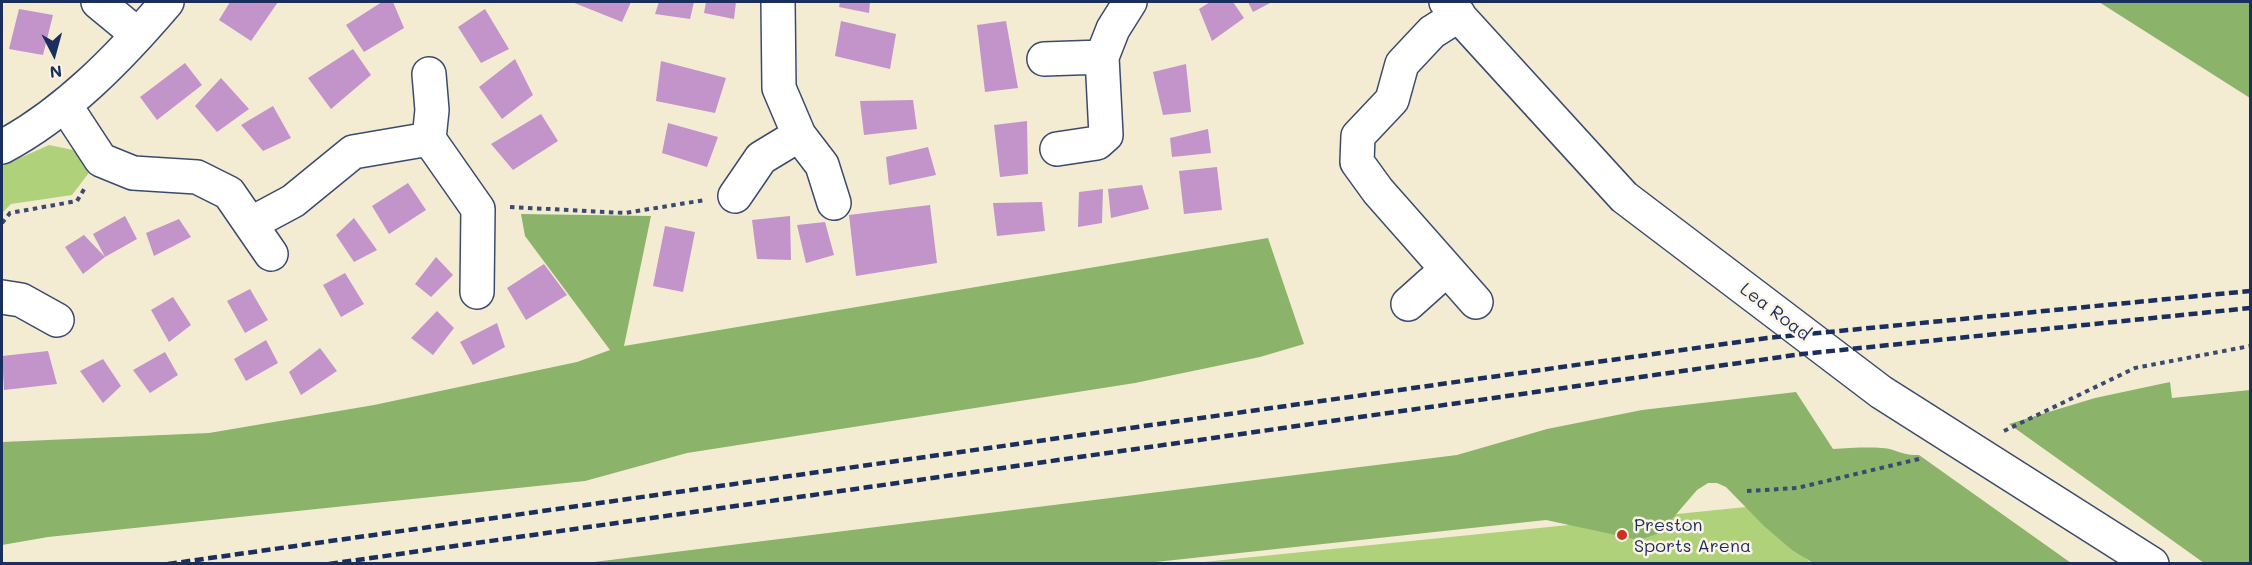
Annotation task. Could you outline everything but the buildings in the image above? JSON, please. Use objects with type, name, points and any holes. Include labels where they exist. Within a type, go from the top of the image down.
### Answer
[{"type":"street","points":[[98,2],[138,36]]},
{"type":"street","points":[[2,147],[65,105],[138,36],[167,2]]},
{"type":"street","points":[[778,2],[779,88],[799,135],[822,165],[834,203]]},
{"type":"street","points":[[1058,149],[1097,143],[1106,135],[1102,57],[1113,29],[1130,2]]},
{"type":"street","points":[[1452,8],[1402,63],[1392,100],[1358,136],[1357,162],[1377,191],[1476,302]]},
{"type":"street","name":"Lea Road","points":[[1452,8],[1624,197],[1881,392],[2152,564]]},
{"type":"street","points":[[1044,59],[1102,57]]},
{"type":"street","points":[[429,74],[432,110],[429,139],[478,209],[477,292]]},
{"type":"street","points":[[65,105],[101,160],[133,173],[197,177],[229,193],[252,223],[271,254]]},
{"type":"street","points":[[735,196],[761,158],[799,135]]},
{"type":"street","points":[[252,223],[293,201],[353,152],[429,139]]},
{"type":"street","points":[[1408,304],[1446,270]]},
{"type":"street","points":[[2,297],[21,300],[57,320]]},
{"type":"path","points":[[2,223],[10,213],[77,201],[101,160]]},
{"type":"path","points":[[478,209],[516,206],[625,213],[735,196]]},
{"type":"path","points":[[1747,492],[1797,488],[1970,447],[2135,368],[2250,346]]},
{"type":"green space","points":[[2099,2],[2250,2],[2250,98]]},
{"type":"green space","points":[[49,145],[73,150],[91,170],[72,195],[11,204],[2,213],[2,166]]},
{"type":"green space","points":[[521,214],[651,216],[624,346],[1268,238],[1304,344],[1260,357],[1135,383],[687,453],[585,481],[48,537],[2,545],[2,442],[209,433],[374,405],[577,362],[610,350],[525,236]]},
{"type":"green space","points":[[2170,382],[2172,398],[2250,390],[2250,563],[2204,563],[2009,424],[2095,398]]},
{"type":"green space","points":[[1796,392],[1833,449],[1882,448],[1919,455],[2071,563],[1813,563],[1792,550],[1764,526],[1726,487],[1717,483],[1708,483],[1697,490],[1660,533],[1639,540],[1546,520],[1137,564],[586,563],[1457,455],[1547,429],[1642,410]]},
{"type":"green space","name":"Preston Sports Arena","points":[[1746,507],[1811,563],[1184,564]]},
{"type":"railway","points":[[168,564],[1767,338],[2250,291]]},
{"type":"railway","points":[[329,564],[1802,354],[2250,308]]},
{"type":"place","name":"Preston Sports Arena","points":[[1622,535]]}]
